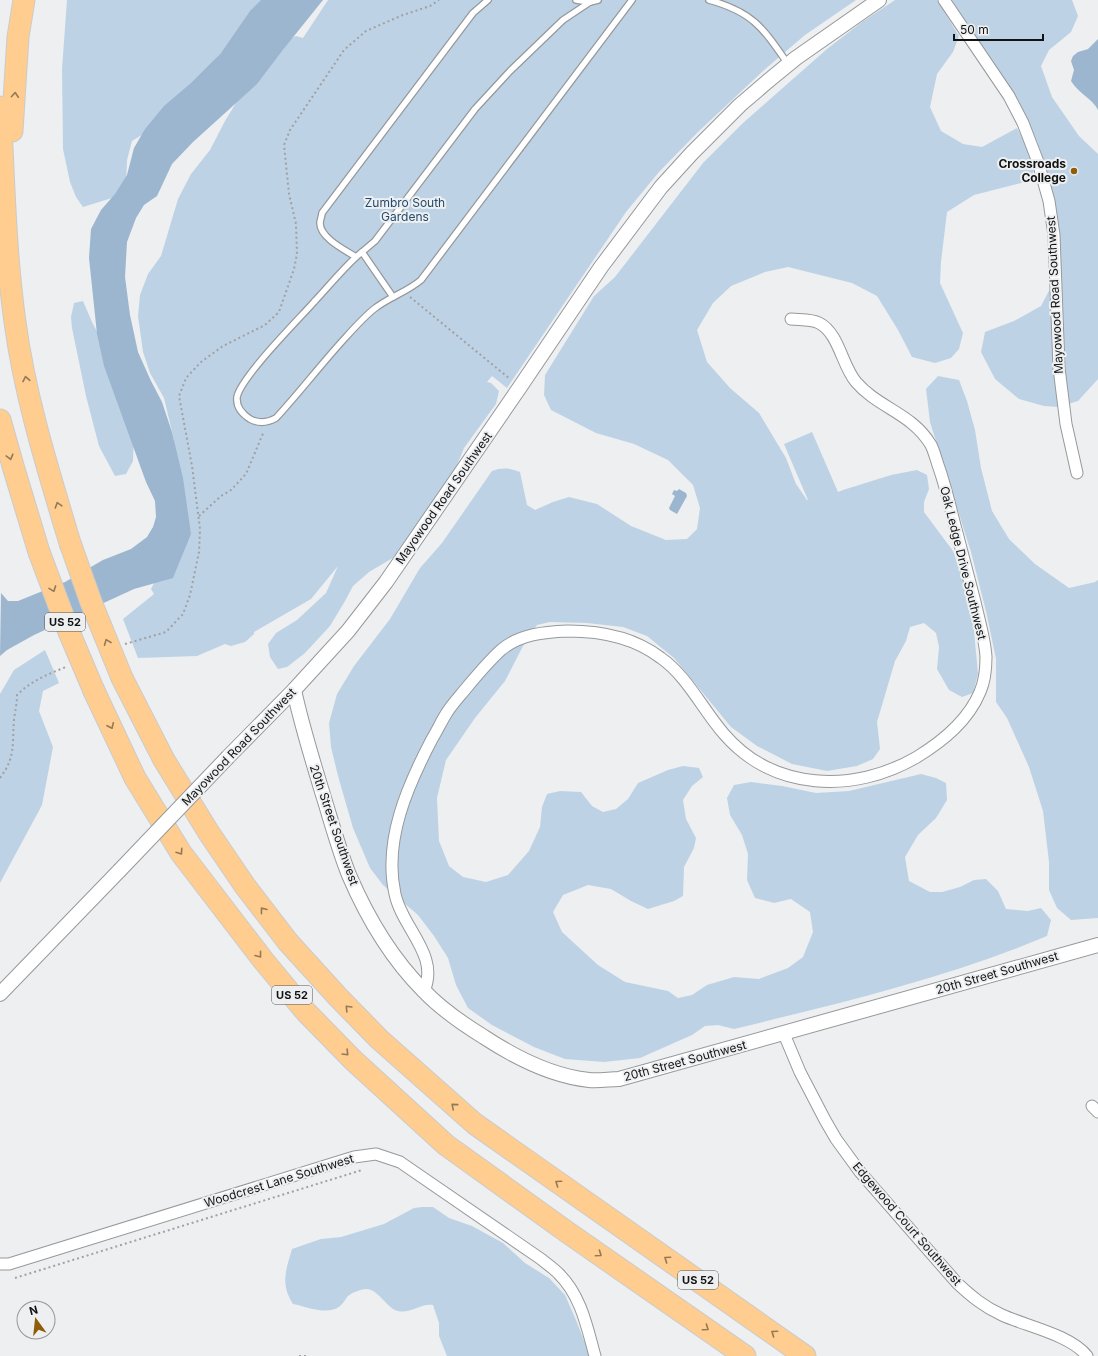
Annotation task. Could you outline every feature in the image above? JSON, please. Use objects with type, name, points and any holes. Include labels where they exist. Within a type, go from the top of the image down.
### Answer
[{"type":"highway","points":[[9,260],[11,152],[18,37],[24,0]]},
{"type":"highway","name":"US 52","points":[[0,107],[9,260],[15,322],[28,390],[44,459],[70,543],[91,602],[122,678],[164,760],[209,833],[245,886],[298,953],[378,1039],[475,1124],[805,1356]]},
{"type":"highway","name":"US 52","points":[[0,420],[39,552],[69,632],[94,691],[135,778],[181,853],[263,960],[306,1012],[353,1060],[446,1145],[567,1232],[745,1356]]},
{"type":"street","name":"Mayowood Road Southwest","points":[[0,994],[294,690],[348,631],[386,582],[601,267],[661,187],[692,153],[740,105],[788,64],[879,0]]},
{"type":"street","name":"Mayowood Road Southwest","points":[[944,0],[1009,96],[1023,124],[1038,162],[1049,201],[1054,235],[1059,368],[1066,424],[1077,473]]},
{"type":"street","name":"Oak Ledge Drive Southwest","points":[[424,991],[428,981],[428,965],[422,950],[406,923],[394,893],[392,865],[396,828],[402,805],[421,761],[446,713],[480,672],[501,650],[516,640],[545,632],[597,632],[627,640],[647,648],[664,659],[677,673],[724,734],[743,753],[768,769],[796,778],[826,782],[858,780],[888,771],[915,758],[944,739],[963,720],[982,690],[986,659],[982,628],[942,475],[932,447],[919,428],[902,415],[863,390],[852,378],[834,338],[822,324],[808,320],[791,319]]},
{"type":"street","name":"20th Street Southwest","points":[[294,690],[301,724],[338,846],[362,904],[378,933],[400,964],[424,991],[471,1029],[502,1049],[532,1065],[562,1075],[590,1080],[619,1079],[1098,945]]},
{"type":"street","name":"Edgewood Court Southwest","points":[[784,1034],[800,1072],[824,1120],[836,1139],[860,1172],[957,1283],[973,1298],[985,1306],[1001,1314],[1060,1337],[1075,1345],[1087,1356]]},
{"type":"street","name":"Woodcrest Lane Southwest","points":[[0,1264],[9,1264],[354,1156],[376,1154],[400,1162],[535,1255],[558,1273],[574,1293],[580,1304],[595,1356]]},
{"type":"lane","points":[[356,258],[328,238],[322,230],[320,223],[322,213],[473,13],[488,0]]},
{"type":"lane","points":[[576,0],[590,2]]},
{"type":"lane","points":[[598,0],[590,2],[563,20],[510,70],[475,109],[375,241],[356,258],[266,355],[240,389],[238,405],[241,412],[254,421],[260,423],[276,418],[361,320],[374,308],[404,292],[421,280],[632,0]]},
{"type":"lane","points":[[709,0],[725,4],[755,21],[769,36],[788,64]]},
{"type":"lane","points":[[362,252],[393,297]]},
{"type":"path","points":[[267,422],[246,474],[231,490],[221,496],[199,516],[192,466],[179,396],[186,378],[201,362],[224,346],[266,325],[279,312],[294,269],[297,254],[296,224],[290,194],[284,145],[290,130],[344,50],[366,31],[403,15],[430,6],[439,0]]},
{"type":"path","points":[[404,292],[520,387]]},
{"type":"path","points":[[15,1278],[362,1170]]},
{"type":"path","points":[[299,1356],[307,1356]]},
{"type":"green space","points":[[67,0],[269,0],[153,128],[132,141],[127,160],[126,183],[115,197],[83,207],[76,197],[70,182],[63,149],[62,69]]},
{"type":"green space","name":"Zumbro South Gardens","points":[[328,0],[856,0],[805,35],[763,71],[698,132],[659,172],[626,212],[507,388],[492,376],[487,382],[491,383],[499,391],[496,404],[464,448],[455,470],[396,556],[369,572],[353,586],[330,626],[305,653],[287,667],[278,669],[270,657],[268,644],[276,633],[297,620],[326,593],[338,566],[311,599],[254,632],[254,634],[245,642],[231,646],[225,644],[197,656],[138,658],[123,619],[154,594],[151,589],[160,572],[174,440],[164,398],[150,373],[143,352],[138,316],[140,295],[148,274],[161,256],[178,199],[191,174],[210,150],[245,88],[279,44],[296,36],[303,38]]},
{"type":"green space","points":[[895,0],[937,0],[959,36],[953,52],[937,74],[930,107],[941,131],[963,144],[982,147],[1017,128],[1024,141],[1034,170],[1029,181],[974,195],[947,212],[940,283],[963,333],[959,349],[951,358],[935,363],[912,357],[898,330],[877,296],[852,283],[788,267],[765,272],[731,286],[713,303],[697,330],[707,362],[730,388],[759,413],[786,458],[796,484],[807,500],[784,444],[812,432],[838,492],[891,475],[917,470],[927,475],[929,489],[924,502],[924,512],[953,551],[962,576],[973,620],[978,674],[973,693],[962,697],[949,690],[937,669],[939,647],[936,633],[924,623],[910,627],[906,641],[895,661],[877,722],[880,749],[873,759],[857,766],[827,771],[792,764],[757,746],[731,727],[674,658],[647,636],[623,627],[587,623],[550,622],[537,625],[523,646],[505,681],[475,718],[446,760],[437,798],[439,841],[449,866],[463,877],[486,882],[508,875],[529,851],[540,827],[542,807],[547,794],[560,791],[581,792],[592,806],[603,812],[616,809],[628,799],[638,783],[668,770],[683,766],[699,768],[703,777],[692,786],[683,800],[686,819],[696,838],[694,848],[684,867],[683,896],[674,901],[648,909],[611,889],[588,885],[563,895],[553,912],[562,932],[598,965],[625,982],[668,991],[678,998],[692,995],[707,985],[734,977],[759,979],[788,968],[803,957],[813,932],[810,912],[791,899],[774,903],[755,898],[747,880],[748,854],[742,835],[730,815],[727,798],[734,785],[751,782],[782,786],[816,793],[849,791],[921,774],[936,778],[946,783],[947,800],[936,818],[918,835],[905,857],[909,881],[930,892],[942,892],[960,887],[974,880],[986,879],[998,891],[1006,909],[1028,911],[1041,908],[1051,920],[1047,936],[971,965],[853,999],[734,1029],[718,1025],[705,1026],[692,1035],[640,1058],[604,1062],[565,1059],[534,1047],[492,1025],[468,1008],[456,985],[448,958],[434,936],[418,915],[383,885],[370,868],[353,828],[331,747],[329,723],[337,694],[354,666],[390,619],[420,568],[442,543],[492,471],[506,468],[520,472],[527,505],[535,510],[569,497],[597,504],[631,526],[666,540],[687,539],[697,529],[700,508],[693,485],[668,460],[634,444],[596,433],[551,410],[544,395],[545,375],[594,296],[615,277],[703,163],[743,123],[827,49],[862,22]]},
{"type":"green space","name":"Crossroads College","points":[[951,0],[1072,0],[1078,16],[1071,32],[1049,50],[1041,66],[1052,97],[1079,136],[1098,154],[1098,379],[1078,401],[1059,407],[1044,406],[1019,399],[995,379],[981,352],[985,332],[1014,321],[1041,306],[1061,268],[1057,213],[1049,176],[1037,141],[1014,94]]},
{"type":"green space","points":[[83,301],[106,349],[134,435],[133,461],[126,474],[115,476],[99,446],[86,396],[71,317],[74,303]]},
{"type":"green space","points":[[938,376],[959,380],[967,401],[975,430],[981,468],[992,511],[1009,539],[1035,564],[1069,588],[1098,580],[1098,918],[1071,920],[1057,908],[1049,890],[1049,862],[1043,811],[1029,767],[1007,718],[996,702],[996,659],[986,611],[971,552],[930,422],[926,389]]},
{"type":"green space","points":[[45,650],[59,683],[43,691],[39,711],[53,747],[42,805],[0,883],[0,694],[14,670]]},
{"type":"green space","points":[[433,1207],[449,1218],[472,1226],[503,1243],[525,1263],[549,1278],[565,1295],[590,1356],[447,1356],[439,1336],[439,1323],[433,1305],[423,1306],[409,1311],[395,1310],[369,1289],[363,1289],[352,1293],[343,1304],[330,1310],[317,1310],[293,1304],[289,1297],[285,1283],[286,1270],[292,1249],[321,1239],[341,1237],[384,1224],[414,1208]]},
{"type":"shaded area","points":[[261,0],[323,0],[257,84],[193,142],[172,164],[157,196],[144,205],[136,218],[127,242],[125,277],[130,315],[138,352],[162,402],[172,432],[183,478],[191,534],[173,578],[134,589],[34,635],[7,650],[0,656],[1,593],[8,601],[18,601],[65,582],[103,560],[131,549],[147,537],[153,527],[156,517],[155,501],[146,482],[104,366],[97,334],[89,258],[91,229],[101,210],[115,194],[127,175],[134,148],[145,129],[164,106],[191,83],[221,53],[250,11]]},
{"type":"shaded area","points":[[1098,39],[1098,110],[1071,81],[1074,70],[1071,61],[1073,56],[1078,52],[1088,49]]},
{"type":"shaded area","points":[[679,489],[686,493],[687,496],[677,514],[669,508],[675,496],[672,494],[674,490],[677,491]]},
{"type":"place","name":"Crossroads College","points":[[1074,171]]}]
